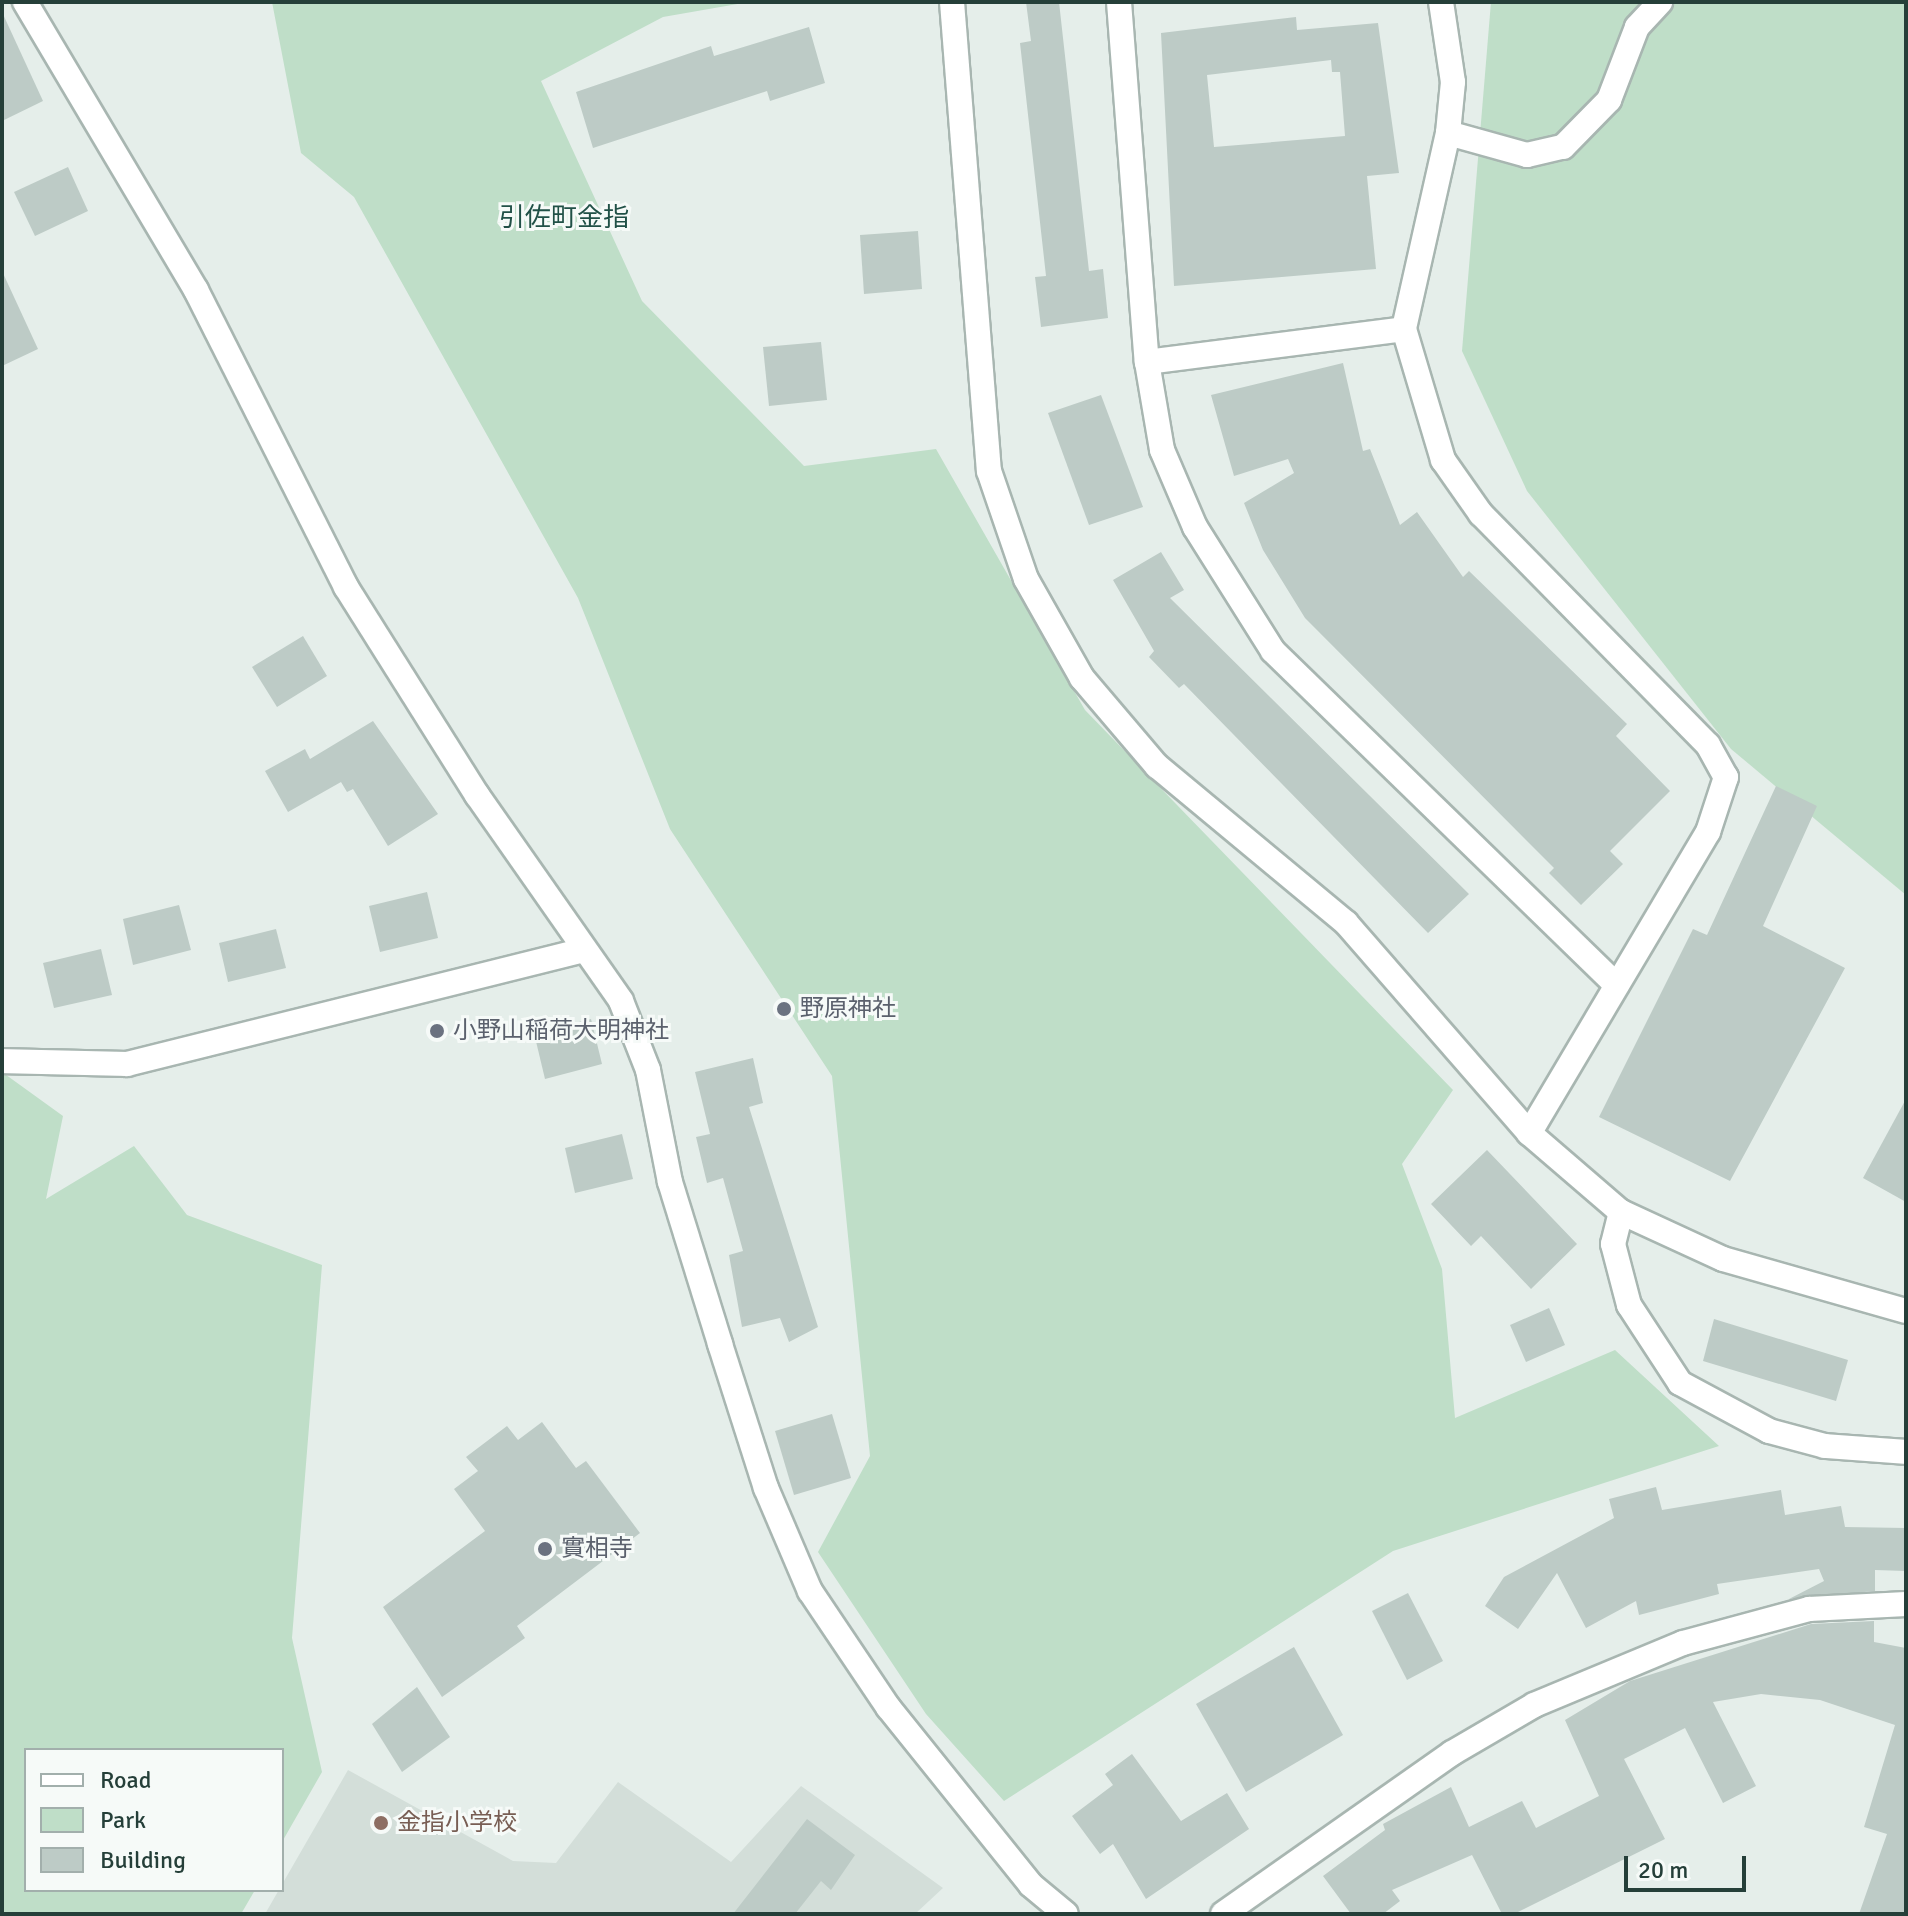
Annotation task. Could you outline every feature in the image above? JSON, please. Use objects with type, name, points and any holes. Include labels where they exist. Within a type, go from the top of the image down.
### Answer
[{"type":"street","points":[[25,2],[196,290],[346,587],[583,950],[621,1001],[648,1070],[670,1182],[715,1329],[766,1488],[810,1591],[888,1707],[1031,1885],[1066,1914]]},
{"type":"street","points":[[952,2],[989,471],[1026,579],[1082,678],[1157,766],[1346,923],[1529,1133],[1621,1212],[1723,1259],[1906,1311]]},
{"type":"street","points":[[1119,2],[1147,362],[1162,450],[1195,527],[1273,651],[1617,985]]},
{"type":"street","points":[[1441,2],[1453,82],[1448,133],[1404,329],[1443,460],[1481,514],[1708,745],[1726,777],[1708,832],[1529,1133]]},
{"type":"street","points":[[1448,133],[1527,155],[1563,147],[1609,100],[1637,27],[1660,2]]},
{"type":"street","points":[[1147,362],[1404,329]]},
{"type":"street","points":[[2,1061],[127,1064],[583,950]]},
{"type":"street","points":[[1621,1212],[1613,1244],[1629,1305],[1680,1383],[1769,1431],[1825,1446],[1906,1452]]},
{"type":"street","points":[[1223,1914],[1452,1753],[1534,1705],[1739,1628],[1809,1609],[1906,1604]]},
{"type":"shaded area","name":"金指小学校","points":[[348,1770],[513,1861],[556,1863],[618,1782],[731,1862],[801,1786],[943,1888],[915,1914],[265,1914],[278,1892],[284,1892],[284,1881]]},
{"type":"green space","points":[[272,2],[749,2],[663,17],[541,81],[642,301],[804,466],[936,449],[1085,710],[1453,1090],[1402,1164],[1442,1269],[1455,1418],[1615,1350],[1719,1446],[1393,1551],[1004,1801],[926,1714],[818,1552],[870,1456],[832,1076],[670,829],[578,598],[354,197],[301,153]]},
{"type":"green space","points":[[1491,2],[1906,2],[1906,895],[1731,749],[1527,491],[1462,351]]},
{"type":"green space","points":[[2,1072],[63,1116],[46,1199],[134,1146],[187,1215],[322,1265],[292,1638],[322,1772],[284,1838],[284,1748],[24,1748],[24,1892],[254,1892],[241,1914],[2,1914]]},
{"type":"building","points":[[1026,2],[1059,2],[1089,271],[1103,269],[1108,318],[1041,327],[1035,277],[1046,276],[1020,43],[1031,41]]},
{"type":"building","points":[[2,12],[43,101],[2,121]]},
{"type":"building","points":[[1296,17],[1297,30],[1378,23],[1399,173],[1367,176],[1376,269],[1174,286],[1161,33]],"holes":[[[1331,60],[1332,72],[1340,72],[1345,136],[1214,147],[1207,75]]]},
{"type":"building","points":[[809,27],[825,83],[770,101],[767,91],[593,148],[576,92],[711,46],[714,56]]},
{"type":"building","points":[[68,167],[88,211],[35,236],[14,192]]},
{"type":"building","points":[[918,231],[922,289],[864,294],[860,235]]},
{"type":"building","points":[[2,271],[38,349],[2,366]]},
{"type":"building","points":[[821,342],[827,400],[769,406],[763,347]]},
{"type":"building","points":[[1343,363],[1363,451],[1370,449],[1400,525],[1417,512],[1463,577],[1469,571],[1627,724],[1616,736],[1670,791],[1610,851],[1623,864],[1581,905],[1549,873],[1554,868],[1305,618],[1263,550],[1244,503],[1294,473],[1288,459],[1234,476],[1211,395]]},
{"type":"building","points":[[1101,395],[1143,507],[1089,525],[1048,413]]},
{"type":"building","points":[[1161,552],[1184,590],[1170,598],[1469,894],[1428,933],[1184,684],[1179,688],[1149,657],[1154,651],[1113,580]]},
{"type":"building","points":[[303,636],[327,676],[277,707],[252,667]]},
{"type":"building","points":[[373,721],[438,814],[388,846],[353,789],[347,792],[341,782],[288,812],[265,771],[305,749],[310,759]]},
{"type":"building","points":[[1776,786],[1817,806],[1763,926],[1845,968],[1730,1181],[1599,1117],[1693,929],[1707,935]]},
{"type":"building","points":[[427,892],[438,938],[380,952],[369,906]]},
{"type":"building","points":[[179,905],[191,950],[133,965],[123,919]]},
{"type":"building","points":[[276,929],[286,968],[228,982],[219,943]]},
{"type":"building","points":[[101,949],[112,995],[54,1008],[43,963]]},
{"type":"building","points":[[591,1019],[602,1064],[545,1079],[534,1033]]},
{"type":"building","points":[[753,1058],[763,1103],[749,1107],[818,1327],[789,1342],[780,1318],[742,1327],[729,1255],[743,1251],[723,1178],[707,1183],[696,1137],[710,1134],[695,1072]]},
{"type":"building","points":[[1906,1099],[1906,1202],[1863,1178]]},
{"type":"building","points":[[622,1134],[633,1179],[575,1193],[565,1148]]},
{"type":"building","points":[[1487,1150],[1577,1244],[1531,1289],[1481,1236],[1471,1246],[1431,1204]]},
{"type":"building","points":[[1549,1308],[1565,1345],[1526,1362],[1510,1325]]},
{"type":"building","points":[[1714,1319],[1848,1360],[1836,1401],[1703,1361]]},
{"type":"building","points":[[832,1414],[851,1478],[794,1495],[775,1431]]},
{"type":"building","points":[[542,1422],[576,1468],[586,1461],[640,1533],[517,1626],[525,1638],[442,1697],[383,1607],[485,1531],[454,1489],[478,1471],[466,1457],[507,1426],[518,1440]]},
{"type":"building","points":[[1656,1487],[1662,1510],[1781,1490],[1785,1515],[1841,1506],[1845,1527],[1906,1528],[1906,1571],[1875,1570],[1875,1591],[1789,1599],[1824,1581],[1819,1569],[1717,1584],[1719,1594],[1639,1615],[1636,1601],[1586,1628],[1557,1573],[1518,1629],[1485,1606],[1504,1577],[1614,1518],[1609,1499]]},
{"type":"building","points":[[1408,1593],[1443,1661],[1407,1680],[1372,1611]]},
{"type":"building","points":[[1874,1621],[1874,1642],[1906,1648],[1906,1914],[1859,1914],[1887,1834],[1864,1827],[1895,1725],[1820,1700],[1761,1694],[1713,1702],[1756,1786],[1723,1803],[1685,1728],[1624,1759],[1665,1839],[1514,1914],[1502,1914],[1472,1855],[1392,1890],[1400,1901],[1383,1914],[1351,1914],[1323,1876],[1385,1830],[1383,1824],[1451,1787],[1469,1827],[1522,1801],[1536,1828],[1599,1796],[1565,1720],[1630,1681],[1811,1624]]},
{"type":"building","points":[[1294,1647],[1343,1735],[1246,1792],[1196,1704]]},
{"type":"building","points":[[417,1687],[450,1737],[402,1772],[372,1724]]},
{"type":"building","points":[[1132,1754],[1181,1821],[1227,1793],[1249,1829],[1146,1899],[1113,1844],[1100,1854],[1072,1816],[1113,1785],[1105,1774]]},
{"type":"building","points":[[807,1819],[855,1855],[831,1890],[821,1881],[795,1914],[733,1914]]},
{"type":"place","name":"野原神社","points":[[784,1009]]},
{"type":"place","name":"小野山稲荷大明神社","points":[[437,1031]]},
{"type":"place","name":"實相寺","points":[[545,1549]]},
{"type":"place","name":"金指小学校","points":[[381,1823]]},
{"type":"district","name":"引佐町金指","points":[[564,219]]}]
